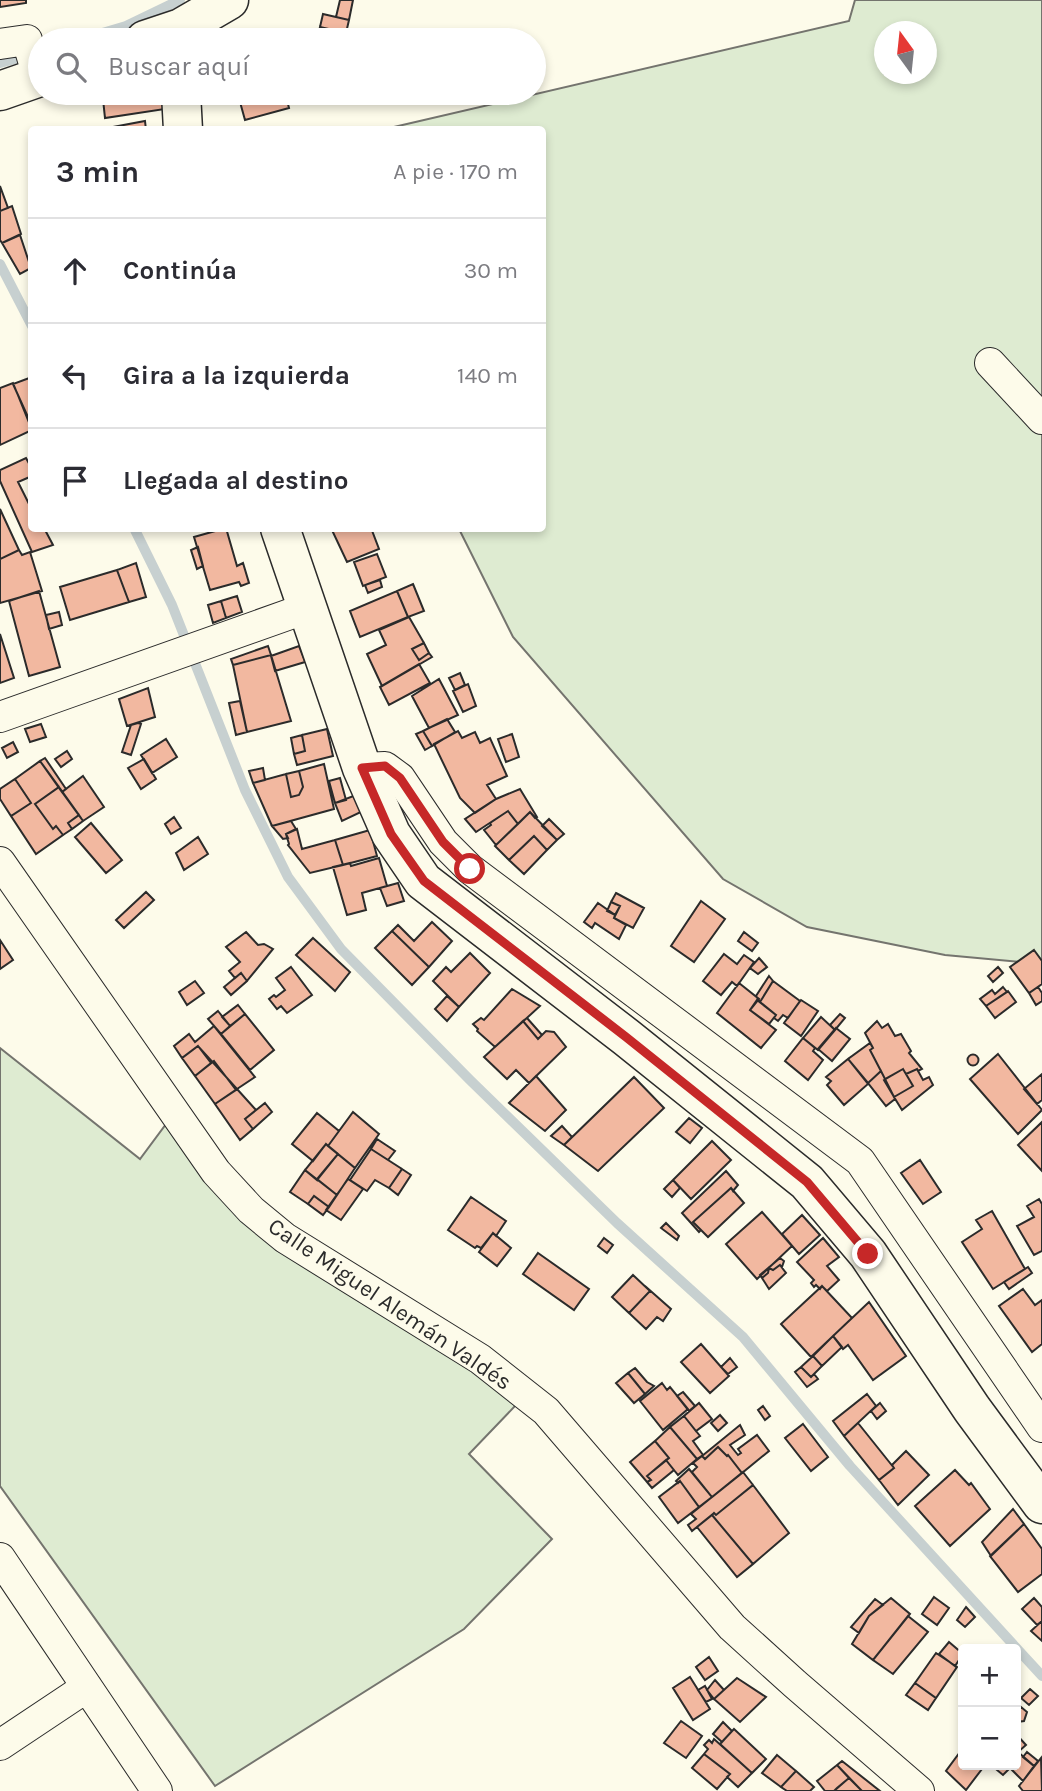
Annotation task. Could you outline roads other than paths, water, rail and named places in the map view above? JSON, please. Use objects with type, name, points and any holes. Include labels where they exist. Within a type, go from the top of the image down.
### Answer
[{"type":"main road","points":[[182,23],[229,0]]},
{"type":"main road","points":[[0,91],[28,81]]},
{"type":"main road","points":[[182,105],[183,126]]},
{"type":"main road","points":[[281,532],[362,768],[391,834],[424,881],[626,1037],[807,1182],[868,1254],[972,1409],[1042,1504]]},
{"type":"street","points":[[0,44],[27,40],[28,43]]},
{"type":"street","points":[[990,363],[1042,419]]},
{"type":"street","points":[[0,717],[307,608]]},
{"type":"street","points":[[362,768],[385,766],[400,778],[443,842],[470,869],[860,1161],[1042,1427]]},
{"type":"street","name":"Calle Miguel Alemán Valdés","points":[[0,862],[216,1172],[251,1210],[285,1238],[480,1359],[545,1411],[732,1627],[919,1791]]},
{"type":"street","points":[[0,1558],[158,1791]]},
{"type":"street","points":[[0,1745],[87,1686]]},
{"type":"waterway","points":[[119,28],[180,0]]},
{"type":"waterway","points":[[0,63],[28,56]]},
{"type":"waterway","points":[[0,264],[28,318]]},
{"type":"waterway","points":[[136,532],[172,605],[245,790],[288,877],[341,949],[617,1223],[743,1337],[850,1466],[1042,1676]]}]
